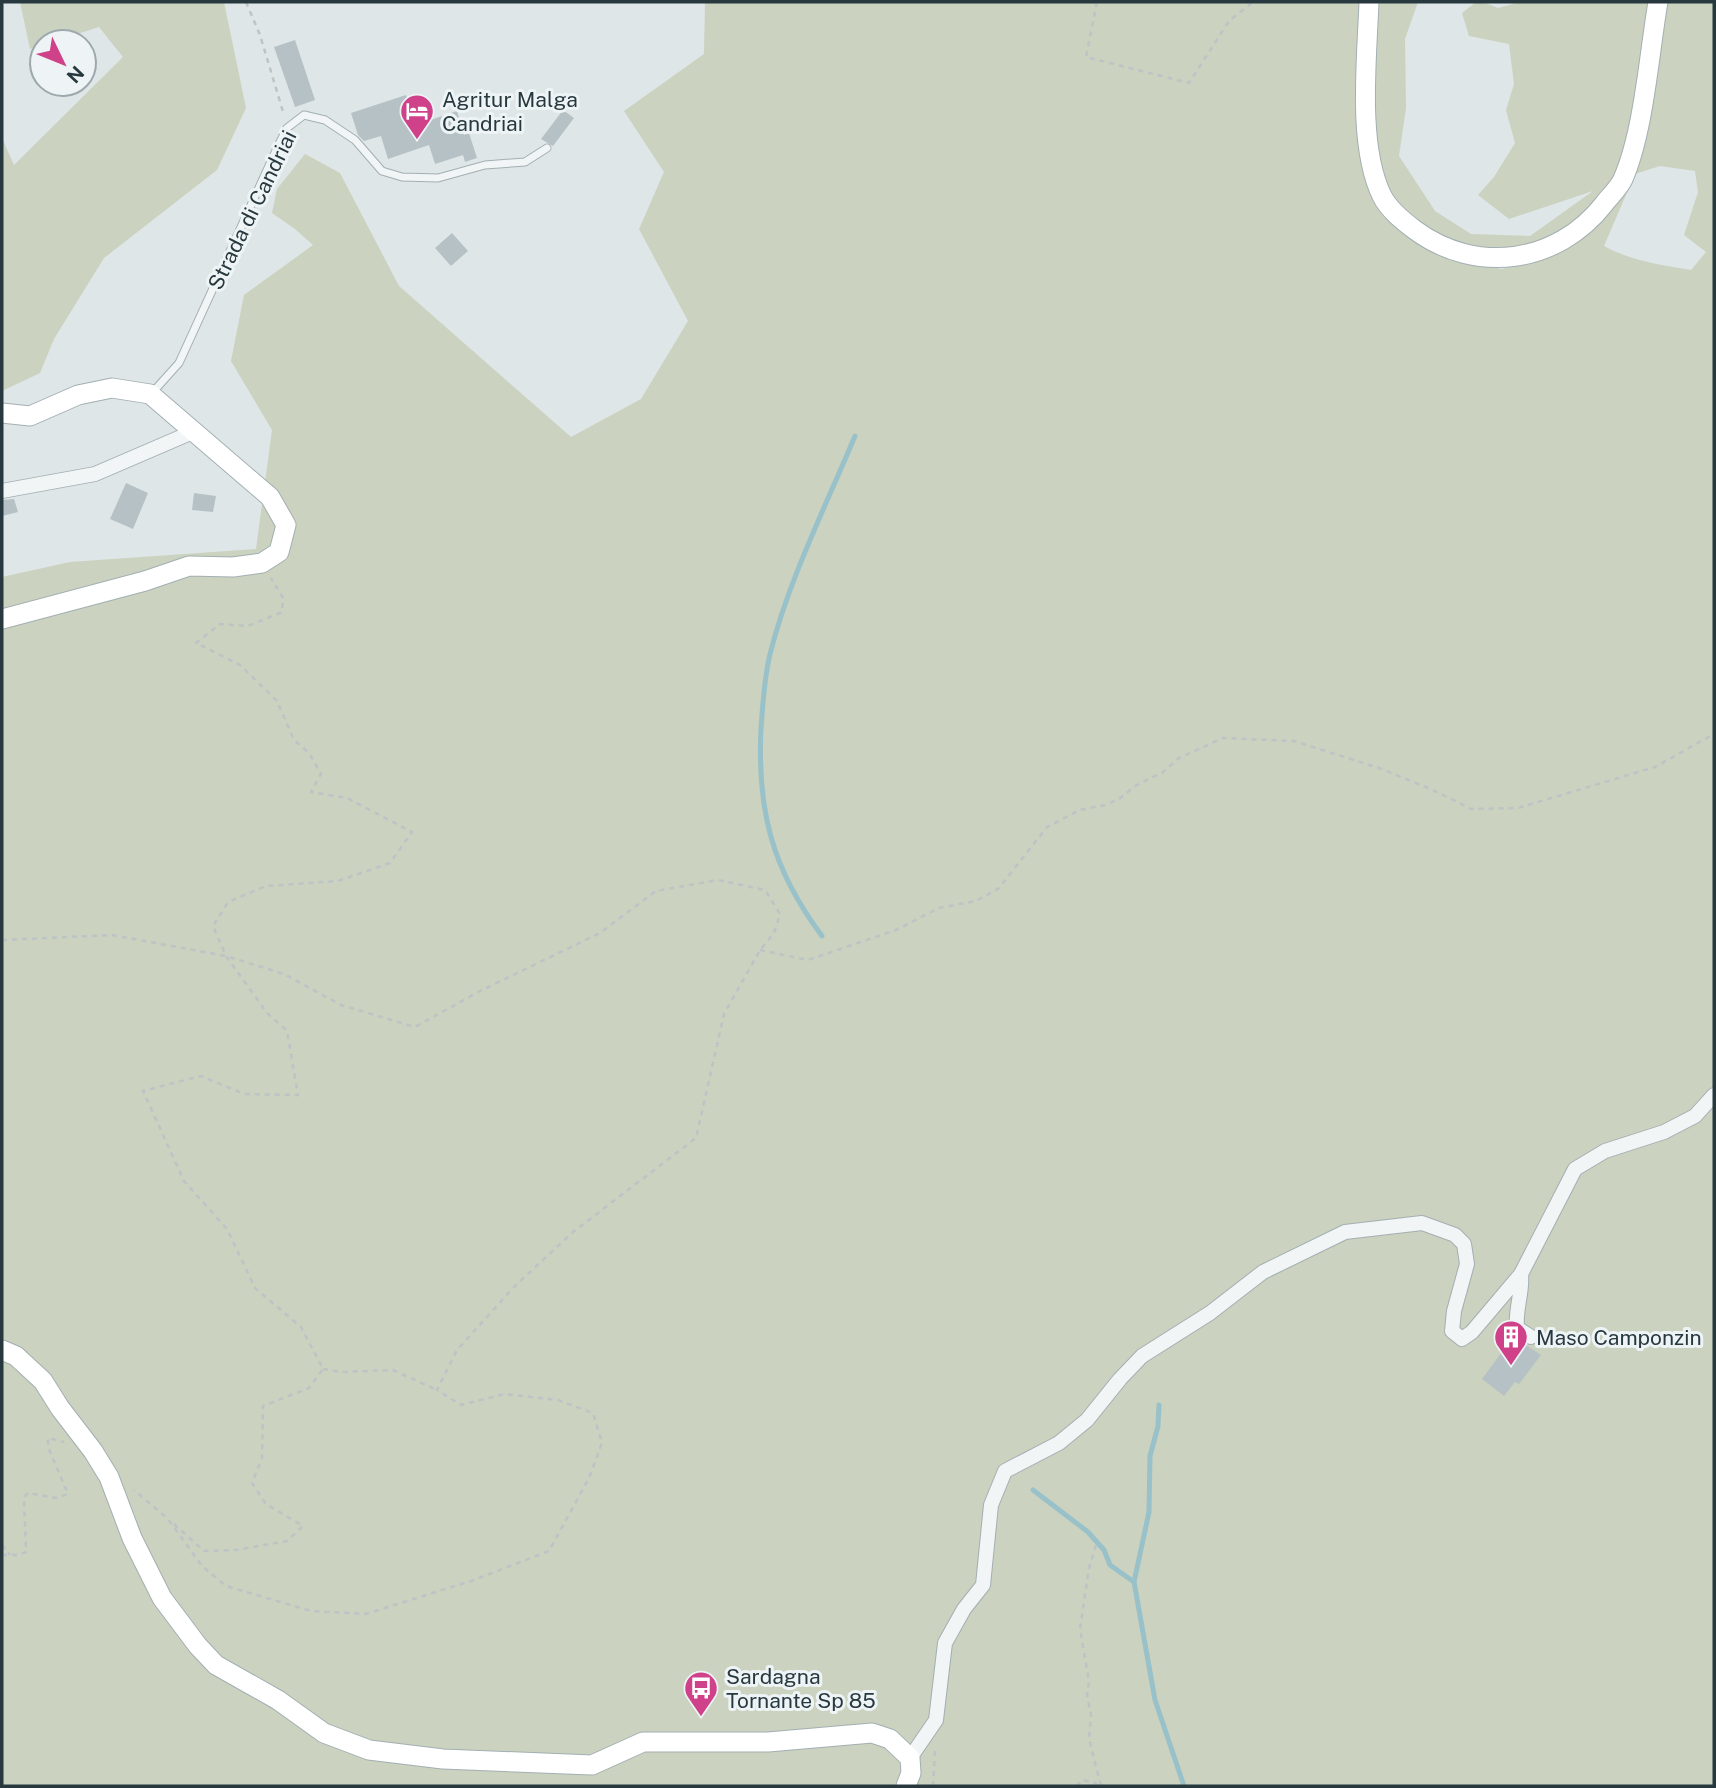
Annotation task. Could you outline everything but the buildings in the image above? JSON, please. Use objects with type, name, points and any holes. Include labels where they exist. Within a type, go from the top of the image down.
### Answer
[{"type":"street","points":[[1369,2],[1365,96],[1373,173],[1384,199],[1402,221],[1427,239],[1453,251],[1502,260],[1542,249],[1575,234],[1594,217],[1622,181],[1636,135],[1658,2]]},
{"type":"street","points":[[2,413],[30,416],[79,395],[112,388],[150,394],[270,497],[286,525],[279,552],[262,563],[189,566],[145,581],[2,619]]},
{"type":"street","points":[[2,491],[95,474],[195,431]]},
{"type":"street","points":[[905,1786],[911,1773],[910,1758],[936,1720],[946,1643],[964,1609],[983,1585],[991,1505],[1005,1471],[1059,1443],[1087,1420],[1142,1356],[1210,1313],[1264,1272],[1345,1233],[1422,1223],[1455,1235],[1464,1244],[1467,1255],[1452,1331],[1462,1339],[1472,1332],[1521,1273],[1575,1169],[1605,1151],[1674,1127],[1695,1115],[1714,1095]]},
{"type":"street","points":[[1521,1273],[1523,1289],[1516,1317],[1517,1328],[1531,1337]]},
{"type":"street","points":[[2,1350],[16,1356],[43,1381],[93,1451],[109,1477],[132,1538],[162,1598],[198,1646],[216,1664],[278,1700],[324,1733],[369,1750],[430,1757],[592,1765],[643,1742],[768,1742],[872,1733],[890,1739],[910,1758]]},
{"type":"lane","name":"Strada di Candriai","points":[[150,394],[179,363],[288,128],[304,115],[325,120],[355,140],[382,171],[402,177],[438,178],[485,165],[525,162],[547,148]]},
{"type":"path","points":[[246,2],[260,35],[288,128]]},
{"type":"path","points":[[1097,2],[1086,57],[1189,83],[1229,21],[1252,2]]},
{"type":"path","points":[[270,575],[283,598],[282,612],[248,626],[220,624],[196,643],[240,665],[277,701],[294,740],[309,753],[321,774],[311,792],[347,797],[412,832],[390,863],[338,881],[265,886],[228,902],[213,926],[226,956],[267,1013],[287,1031],[298,1095],[244,1094],[201,1076],[143,1091],[184,1181],[227,1229],[255,1288],[301,1327],[323,1369]]},
{"type":"path","points":[[760,950],[808,960],[896,930],[939,908],[976,901],[999,888],[1047,827],[1080,810],[1119,799],[1135,786],[1163,772],[1179,758],[1223,738],[1294,741],[1379,768],[1471,809],[1518,808],[1655,766],[1714,734]]},
{"type":"path","points":[[2,940],[112,935],[226,956],[284,974],[341,1005],[415,1027],[480,991],[600,933],[656,891],[718,880],[765,890],[780,914],[774,933],[760,950],[724,1014],[696,1138],[573,1232],[515,1286],[457,1350],[437,1390]]},
{"type":"path","points":[[169,1519],[202,1566],[226,1586],[311,1611],[366,1614],[471,1581],[550,1550],[589,1478],[602,1443],[593,1413],[558,1400],[505,1394],[461,1405],[437,1390],[393,1370],[341,1372],[323,1369]]},
{"type":"path","points":[[133,1490],[204,1551],[236,1550],[287,1541],[303,1526],[266,1504],[252,1483],[262,1458],[263,1406],[309,1388],[323,1369]]},
{"type":"path","points":[[2,1555],[26,1552],[24,1497],[28,1493],[56,1498],[68,1494],[48,1447],[48,1438],[93,1451]]},
{"type":"path","points":[[2,1545],[10,1555]]},
{"type":"path","points":[[1096,1545],[1088,1568],[1080,1629],[1089,1681],[1089,1740],[1100,1786]]},
{"type":"path","points":[[933,1786],[936,1720]]},
{"type":"path","points":[[1077,1786],[1081,1780],[1100,1786]]},
{"type":"green space","points":[[20,2],[224,2],[246,108],[217,170],[104,258],[54,339],[40,373],[2,391],[2,138],[14,165],[82,98],[98,98],[98,82],[123,57],[99,27],[28,28],[28,40]]},
{"type":"green space","points":[[705,2],[1360,2],[1356,96],[1364,176],[1376,204],[1396,227],[1423,247],[1450,259],[1502,269],[1555,254],[1580,241],[1600,223],[1630,185],[1666,2],[1714,2],[1714,1786],[2,1786],[2,577],[70,562],[256,549],[272,430],[231,361],[244,295],[313,245],[272,213],[277,189],[305,154],[340,173],[399,286],[571,437],[641,399],[688,321],[639,229],[664,172],[624,111],[704,54]],"holes":[[[1660,166],[1695,171],[1698,192],[1684,235],[1706,252],[1691,270],[1635,259],[1604,246],[1635,174]]]},
{"type":"green space","points":[[1377,2],[1418,2],[1405,39],[1406,108],[1399,156],[1435,211],[1471,234],[1530,236],[1593,191],[1509,219],[1478,195],[1494,177],[1515,143],[1506,110],[1514,84],[1509,44],[1469,36],[1462,13],[1476,2],[1498,8],[1520,2],[1650,2],[1629,133],[1616,177],[1588,212],[1548,239],[1501,252],[1455,244],[1407,215],[1390,195],[1380,171],[1372,96]]},
{"type":"waterway","points":[[822,936],[791,887],[771,838],[762,786],[761,728],[766,673],[787,598],[855,436]]},
{"type":"waterway","points":[[1159,1405],[1158,1426],[1150,1456],[1149,1512],[1134,1582],[1155,1700],[1184,1786]]},
{"type":"waterway","points":[[1033,1490],[1088,1532],[1104,1550],[1110,1565],[1134,1582]]},
{"type":"place","name":"Agritur Malga Candriai","points":[[417,141]]},
{"type":"place","name":"Maso Camponzin","points":[[1511,1367]]},
{"type":"place","name":"Sardagna Tornante Sp 85","points":[[701,1718]]}]
